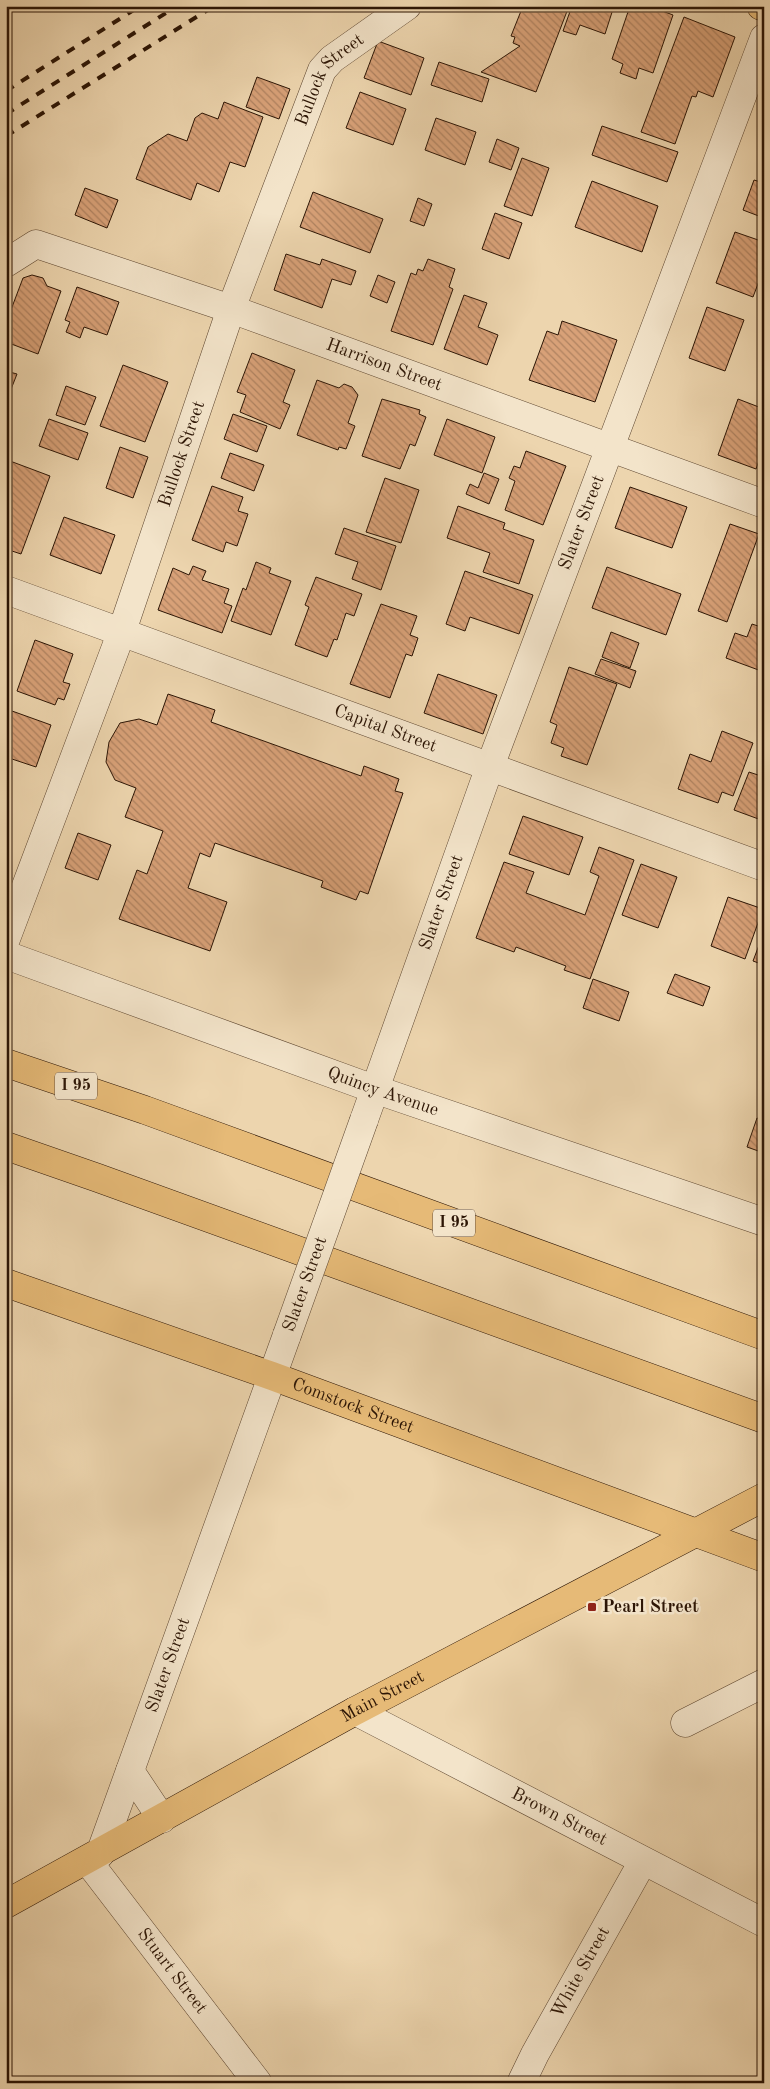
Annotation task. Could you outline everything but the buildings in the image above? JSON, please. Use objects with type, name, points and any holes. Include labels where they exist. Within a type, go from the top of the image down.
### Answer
[{"type":"main road","name":"I 95","points":[[6,1063],[145,1110],[764,1336]]},
{"type":"main road","points":[[6,1146],[764,1419]]},
{"type":"main road","name":"Comstock Street","points":[[6,1283],[272,1376],[698,1532]]},
{"type":"main road","points":[[569,1348],[764,1437]]},
{"type":"main road","name":"Main Street","points":[[6,1904],[355,1711],[764,1498]]},
{"type":"main road","points":[[698,1532],[764,1558]]},
{"type":"street","name":"Bullock Street","points":[[6,939],[122,631],[231,309],[322,70],[332,59],[407,6]]},
{"type":"street","name":"Slater Street","points":[[94,1857],[130,1771],[490,769],[609,447],[764,38]]},
{"type":"street","name":"Harrison Street","points":[[6,263],[36,244],[231,309],[764,504]]},
{"type":"street","name":"Capital Street","points":[[6,590],[764,868]]},
{"type":"street","name":"Quincy Avenue","points":[[6,955],[374,1089],[764,1222]]},
{"type":"street","points":[[685,1723],[764,1683]]},
{"type":"street","name":"Brown Street","points":[[355,1711],[764,1923]]},
{"type":"street","points":[[130,1771],[162,1819]]},
{"type":"street","name":"Stuart Street","points":[[94,1857],[258,2083]]},
{"type":"street","name":"White Street","points":[[521,2083],[535,2054],[643,1861]]},
{"type":"railway","points":[[6,91],[140,6]]},
{"type":"railway","points":[[6,114],[177,6]]},
{"type":"railway","points":[[6,136],[214,6]]},
{"type":"place","name":"Pearl Street","points":[[592,1607]]}]
